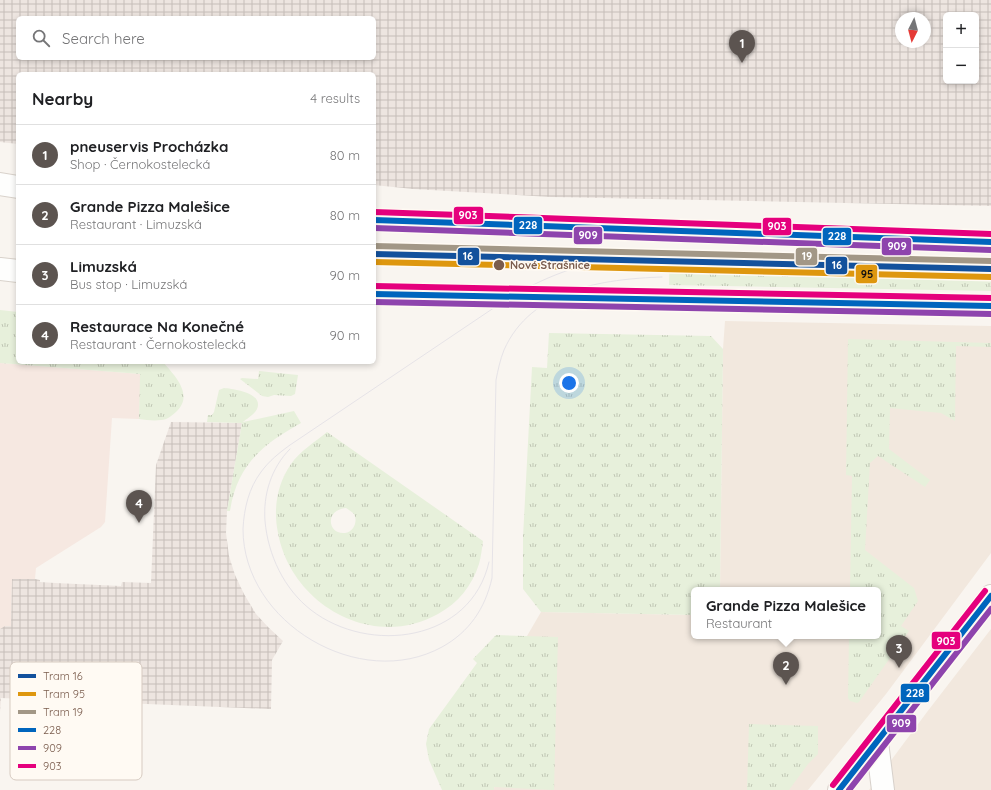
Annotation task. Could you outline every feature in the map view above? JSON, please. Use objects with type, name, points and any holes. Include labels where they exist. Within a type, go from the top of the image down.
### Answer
[{"type":"main road","points":[[0,184],[16,186]]},
{"type":"main road","points":[[376,220],[991,242]]},
{"type":"main road","points":[[0,269],[16,271]]},
{"type":"main road","points":[[376,294],[991,306]]},
{"type":"main road","points":[[839,790],[991,596]]},
{"type":"main road","points":[[877,742],[883,790]]},
{"type":"shaded area","points":[[0,0],[991,0],[991,206],[551,197],[413,189],[376,185],[376,72],[16,72],[16,144],[0,142]]},
{"type":"shaded area","points":[[725,321],[991,326],[991,553],[886,694],[808,790],[494,790],[499,684],[541,612],[691,615],[691,639],[881,639],[881,587],[720,587],[723,349]]},
{"type":"shaded area","points":[[0,363],[141,374],[139,419],[112,418],[105,522],[101,527],[36,568],[35,579],[12,579],[11,626],[0,629]]},
{"type":"shaded area","points":[[171,422],[242,423],[227,511],[226,533],[229,556],[235,575],[244,594],[256,614],[283,641],[272,660],[271,709],[142,704],[142,662],[10,662],[10,698],[1,698],[0,712],[0,629],[5,626],[11,626],[12,579],[35,579],[40,580],[40,582],[121,586],[122,582],[151,583],[156,465]]},
{"type":"shaded area","points":[[991,629],[991,790],[869,790],[927,712]]},
{"type":"green space","points":[[670,253],[991,261],[991,291],[669,285]]},
{"type":"green space","points":[[0,310],[16,312],[16,364],[165,364],[177,379],[183,391],[184,398],[182,405],[170,417],[163,420],[139,419],[140,374],[0,363]]},
{"type":"green space","points":[[549,333],[711,336],[723,349],[720,587],[691,587],[691,615],[541,612],[523,589],[523,537],[532,367],[547,368]]},
{"type":"green space","points":[[848,339],[991,343],[991,347],[956,346],[955,421],[941,413],[890,408],[889,449],[930,480],[925,487],[878,456],[870,463],[865,550],[914,588],[918,601],[901,626],[909,631],[857,703],[850,701],[848,698],[849,639],[881,639],[881,587],[850,587],[852,476],[846,475]]},
{"type":"green space","points":[[259,371],[298,375],[295,394],[291,396],[262,396],[240,379],[258,379]]},
{"type":"green space","points":[[224,388],[247,393],[256,399],[258,404],[256,411],[243,422],[294,411],[301,423],[275,439],[254,458],[246,468],[239,481],[230,511],[227,511],[242,423],[207,422],[208,415],[212,415],[214,412],[219,390]]},
{"type":"green space","points":[[327,432],[483,541],[479,564],[472,580],[458,599],[445,610],[413,624],[387,627],[362,623],[338,614],[317,600],[299,581],[286,558],[278,533],[276,515],[277,497],[282,480],[291,464],[303,451]],"holes":[[[346,508],[354,514],[356,520],[351,531],[339,533],[332,526],[332,517],[334,513]]]},
{"type":"green space","points":[[496,635],[558,637],[554,790],[494,787],[494,790],[442,790],[429,760],[426,744],[429,729],[477,663],[473,659]]},
{"type":"green space","points":[[749,724],[818,726],[818,754],[808,764],[789,790],[747,790]]},
{"type":"tram line","name":"19","points":[[376,246],[991,261]]},
{"type":"tram line","name":"16","points":[[376,254],[991,269]]},
{"type":"tram line","points":[[642,261],[607,263],[581,267],[548,278],[510,297],[290,445],[278,454],[264,468],[250,492],[246,506],[243,529],[248,563],[263,593],[284,620],[312,640],[343,654],[376,661],[410,659],[442,647],[452,641],[468,627],[485,600],[492,578],[496,380],[504,350],[516,329],[532,313],[550,301],[571,291],[616,281],[662,277]]},
{"type":"tram line","name":"95","points":[[376,262],[991,277]]},
{"type":"tram line","points":[[290,449],[283,456],[273,473],[265,501],[265,521],[270,546],[274,559],[285,582],[301,602],[311,610],[335,624],[361,633],[388,636],[415,633],[440,624],[462,610],[479,589],[489,562]]},
{"type":"transit line","name":"903","points":[[376,212],[991,234]]},
{"type":"transit line","name":"228","points":[[376,220],[991,242]]},
{"type":"transit line","name":"909","points":[[376,228],[991,250]]},
{"type":"transit line","name":"903","points":[[376,286],[991,298]]},
{"type":"transit line","name":"228","points":[[376,294],[991,306]]},
{"type":"transit line","name":"909","points":[[376,302],[991,314]]},
{"type":"transit line","name":"903","points":[[833,785],[985,591]]},
{"type":"transit line","name":"228","points":[[839,790],[991,596]]},
{"type":"transit line","name":"909","points":[[849,790],[991,609]]},
{"type":"place","name":"pneuservis Procházka","points":[[742,63]]},
{"type":"place","name":"Nové Strašnice","points":[[499,265]]},
{"type":"place","name":"Restaurace Na Konečné","points":[[139,523]]},
{"type":"place","name":"Limuzská","points":[[899,668]]},
{"type":"place","name":"Grande Pizza Malešice","points":[[786,685]]}]
